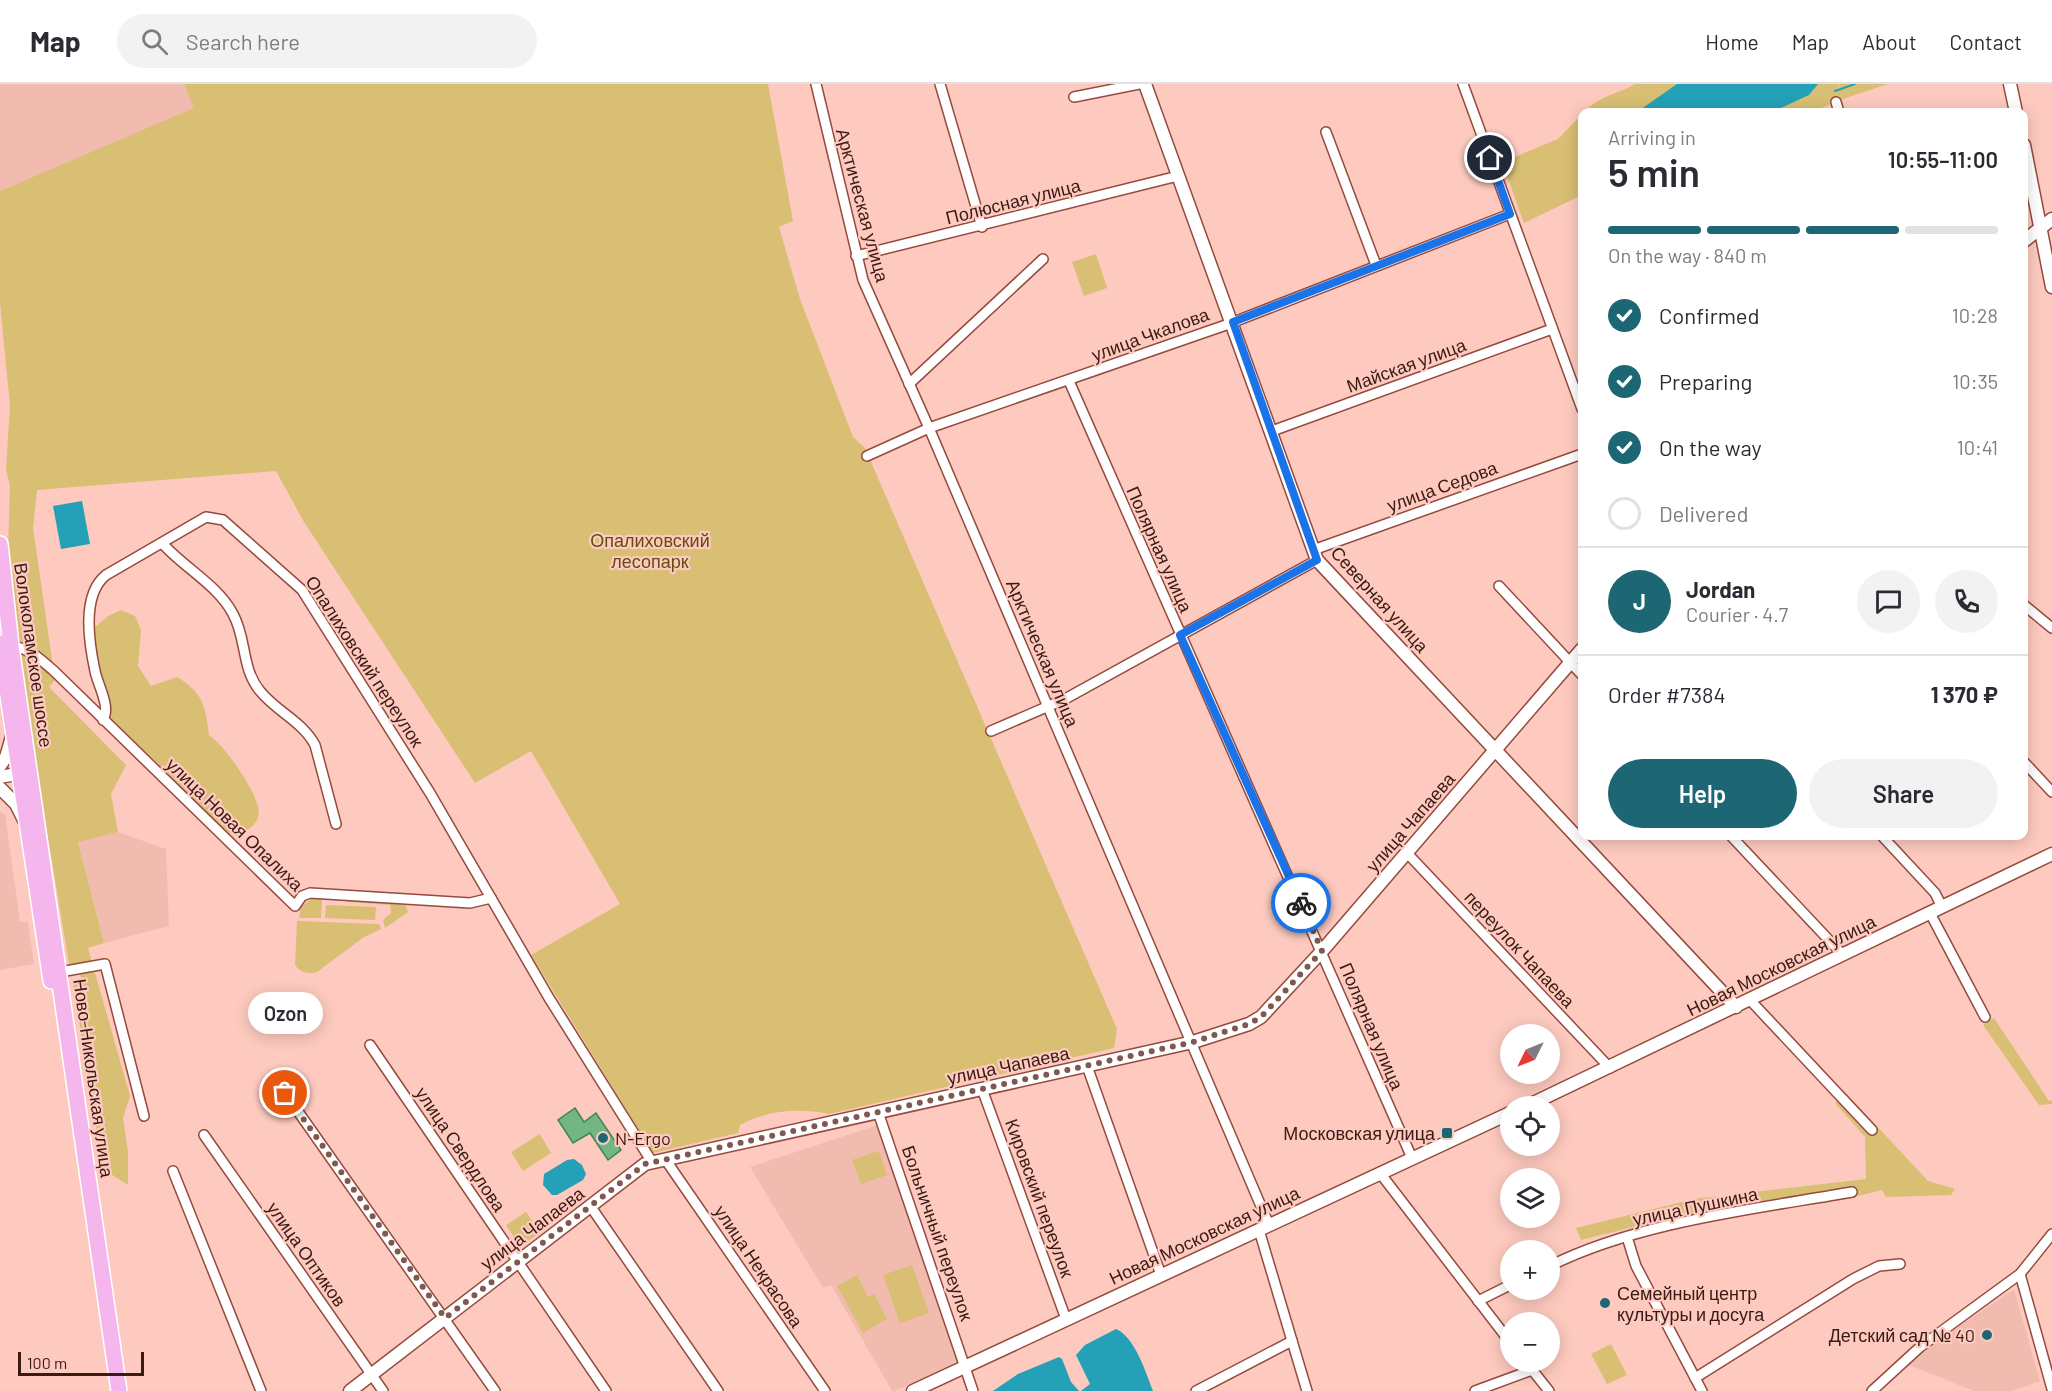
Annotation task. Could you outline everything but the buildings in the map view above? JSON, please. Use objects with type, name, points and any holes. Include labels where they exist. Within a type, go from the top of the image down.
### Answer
[{"type":"main road","name":"Волоколамское шоссе","points":[[0,544],[13,732],[25,772]]},
{"type":"main road","name":"Волоколамское шоссе","points":[[6,645],[25,772]]},
{"type":"main road","name":"Ново-Никольская улица","points":[[25,772],[26,824],[110,1391]]},
{"type":"main road","name":"Ново-Никольская улица","points":[[25,772],[60,972],[119,1391]]},
{"type":"street","name":"Арктическая улица","points":[[816,84],[856,256],[873,302],[1193,1042],[1264,1228],[1307,1391]]},
{"type":"street","points":[[940,84],[982,227]]},
{"type":"street","points":[[1074,98],[1139,84]]},
{"type":"street","name":"Северная улица","points":[[1145,84],[1233,322],[1315,555],[1578,838]]},
{"type":"street","points":[[1463,84],[1578,398]]},
{"type":"street","points":[[2010,84],[2015,108]]},
{"type":"street","points":[[1836,102],[1838,108]]},
{"type":"street","points":[[1326,132],[1376,265]]},
{"type":"street","points":[[2028,163],[2052,287]]},
{"type":"street","name":"Полюсная улица","points":[[856,256],[982,227],[1178,176]]},
{"type":"street","name":"улица Чкалова","points":[[867,456],[929,428],[1233,322],[1510,214]]},
{"type":"street","points":[[2028,238],[2052,219]]},
{"type":"street","points":[[909,384],[1043,259]]},
{"type":"street","name":"Майская улица","points":[[1272,431],[1552,329]]},
{"type":"street","name":"Полярная улица","points":[[1069,381],[1412,1158]]},
{"type":"street","name":"улица Седова","points":[[992,731],[1048,706],[1180,635],[1315,555],[1578,456]]},
{"type":"street","name":"Опалиховский переулок","points":[[103,720],[106,707],[91,646],[91,598],[94,587],[106,575],[206,517],[215,517],[231,526],[296,582],[430,793],[491,898]]},
{"type":"street","points":[[162,543],[176,559],[221,598],[238,624],[249,675],[268,700],[302,725],[310,735],[315,745],[336,824]]},
{"type":"street","points":[[1499,586],[1578,671]]},
{"type":"street","points":[[2028,608],[2052,628]]},
{"type":"street","name":"улица Новая Опалиха","points":[[6,645],[23,647],[33,653],[295,906],[302,896],[310,893],[470,903],[491,898]]},
{"type":"street","name":"улица Чапаева","points":[[350,1391],[645,1164],[1193,1042],[1249,1024],[1261,1017],[1322,951],[1578,654]]},
{"type":"street","points":[[0,766],[6,757],[13,732]]},
{"type":"street","points":[[2028,766],[2052,792]]},
{"type":"street","points":[[0,777],[25,772]]},
{"type":"street","points":[[0,788],[16,804],[26,824]]},
{"type":"street","name":"Северная улица","points":[[1579,840],[1736,1007]]},
{"type":"street","points":[[1735,840],[1843,955]]},
{"type":"street","points":[[1886,840],[1935,893],[1936,910],[1986,1017]]},
{"type":"street","name":"переулок Чапаева","points":[[1407,852],[1610,1068]]},
{"type":"street","name":"Новая Московская улица","points":[[1549,1096],[2052,854]]},
{"type":"street","points":[[491,898],[549,998],[652,1162]]},
{"type":"street","points":[[60,972],[105,964],[144,1116]]},
{"type":"street","points":[[1750,1000],[1872,1130]]},
{"type":"street","name":"улица Свердлова","points":[[370,1045],[606,1391]]},
{"type":"street","points":[[1088,1066],[1161,1275]]},
{"type":"street","name":"Кировский переулок","points":[[982,1089],[1066,1319]]},
{"type":"street","points":[[285,1093],[495,1391]]},
{"type":"street","name":"Больничный переулок","points":[[878,1112],[974,1391]]},
{"type":"street","name":"Новая Московская улица","points":[[913,1391],[1500,1118]]},
{"type":"street","name":"улица Оптиков","points":[[204,1135],[382,1391]]},
{"type":"street","name":"улица Некрасова","points":[[665,1159],[825,1391]]},
{"type":"street","points":[[173,1171],[261,1391]]},
{"type":"street","points":[[1380,1173],[1500,1329]]},
{"type":"street","name":"улица Пушкина","points":[[1560,1261],[1580,1251],[1627,1237],[1721,1215],[1852,1192]]},
{"type":"street","points":[[591,1207],[718,1391]]},
{"type":"street","points":[[1872,1391],[1920,1347],[2020,1274],[2052,1234]]},
{"type":"street","points":[[1627,1237],[1636,1266],[1702,1391]]},
{"type":"street","points":[[1695,1378],[1853,1279],[1879,1266],[1900,1264]]},
{"type":"street","points":[[2020,1274],[2052,1389]]},
{"type":"street","points":[[1478,1301],[1500,1290]]},
{"type":"street","points":[[1196,1391],[1292,1341]]},
{"type":"street","points":[[1475,1391],[1516,1372]]},
{"type":"street","points":[[1534,1372],[1549,1391]]},
{"type":"shaded area","points":[[0,84],[184,84],[195,108],[0,191]]},
{"type":"shaded area","points":[[0,812],[5,814],[20,922],[28,922],[34,964],[0,970]]},
{"type":"shaded area","points":[[118,832],[166,849],[169,926],[104,943],[78,841]]},
{"type":"shaded area","points":[[878,1125],[914,1227],[912,1231],[918,1239],[961,1360],[895,1391],[892,1391],[831,1285],[823,1288],[750,1167]]},
{"type":"shaded area","name":"Детский сад № 40","points":[[2014,1289],[2040,1381],[2012,1391],[1974,1391],[1909,1365],[1934,1343]]},
{"type":"green space","name":"Опалиховский лесопарк","points":[[184,84],[768,84],[793,221],[779,227],[800,299],[853,437],[865,448],[1117,1029],[1114,1048],[829,1114],[806,1111],[772,1113],[740,1125],[738,1133],[653,1153],[531,955],[620,904],[531,751],[475,783],[304,522],[276,471],[37,490],[33,528],[55,680],[49,687],[126,765],[111,794],[118,832],[78,842],[104,943],[88,948],[130,1096],[123,1118],[128,1152],[128,1185],[103,1169],[73,984],[81,978],[79,968],[69,964],[21,674],[8,554],[10,486],[6,469],[10,406],[0,303],[0,191],[194,108]]},
{"type":"green space","points":[[1635,84],[1838,84],[1839,90],[1839,84],[1888,84],[1821,108],[1589,108],[1603,98]]},
{"type":"green space","points":[[1578,118],[1578,197],[1524,223],[1502,162],[1558,139]]},
{"type":"green space","points":[[1096,254],[1107,288],[1084,296],[1072,262]]},
{"type":"green space","points":[[121,610],[135,616],[141,630],[138,666],[151,686],[177,677],[192,688],[204,708],[209,735],[230,758],[251,789],[259,813],[256,822],[244,832],[235,836],[218,826],[164,769],[112,721],[99,670],[93,629],[108,616]]},
{"type":"green space","points":[[314,897],[322,897],[321,918],[299,918],[301,907]]},
{"type":"green space","points":[[347,897],[404,901],[408,912],[385,928],[383,920],[391,913],[390,905],[347,902]]},
{"type":"green space","points":[[326,905],[376,907],[375,920],[325,918]]},
{"type":"green space","points":[[297,921],[379,924],[381,929],[364,937],[317,972],[307,973],[295,965]]},
{"type":"green space","points":[[1994,1018],[2049,1101],[2052,1100],[2052,1104],[2039,1105],[1983,1025]]},
{"type":"green space","points":[[1846,1093],[1928,1181],[1955,1189],[1951,1195],[1886,1197],[1882,1190],[1842,1200],[1801,1203],[1783,1199],[1745,1203],[1707,1215],[1629,1228],[1581,1240],[1576,1228],[1694,1199],[1866,1179],[1865,1137],[1835,1103]]},
{"type":"green space","points":[[540,1134],[551,1153],[523,1171],[511,1152]]},
{"type":"green space","points":[[879,1151],[887,1175],[861,1184],[852,1160]]},
{"type":"green space","points":[[526,1212],[540,1233],[520,1246],[506,1225]]},
{"type":"green space","points":[[912,1265],[929,1313],[900,1323],[883,1275]]},
{"type":"green space","points":[[857,1275],[868,1297],[874,1294],[887,1319],[863,1333],[837,1286]]},
{"type":"green space","points":[[1611,1344],[1627,1375],[1607,1384],[1591,1354]]},
{"type":"water","points":[[1677,84],[1818,84],[1809,95],[1781,108],[1643,108]]},
{"type":"water","points":[[82,501],[90,544],[61,549],[53,506]]},
{"type":"water","points":[[574,1159],[582,1165],[586,1174],[583,1180],[557,1195],[552,1195],[543,1185],[544,1174],[567,1160]]},
{"type":"water","points":[[1116,1329],[1123,1333],[1134,1347],[1153,1391],[1081,1391],[1090,1384],[1076,1355],[1085,1345]]},
{"type":"water","points":[[1059,1357],[1062,1359],[1071,1382],[1079,1391],[993,1391],[1018,1374]]},
{"type":"waterway","points":[[1835,91],[1855,84]]},
{"type":"way so far","points":[[285,1093],[445,1318],[645,1164],[745,1144],[932,1099],[1193,1042],[1249,1024],[1271,1008],[1322,951],[1301,903]]},
{"type":"place","name":"Ozon","points":[[285,1093]]},
{"type":"place","name":"Московская улица","points":[[1447,1133]]},
{"type":"place","name":"N-Ergo","points":[[603,1138]]},
{"type":"place","name":"Семейный центр культуры и досуга","points":[[1605,1303]]},
{"type":"place","name":"Детский сад № 40","points":[[1987,1335]]},
{"type":"route","points":[[1301,903],[1180,635],[1317,560],[1233,322],[1510,214],[1490,158]]}]
